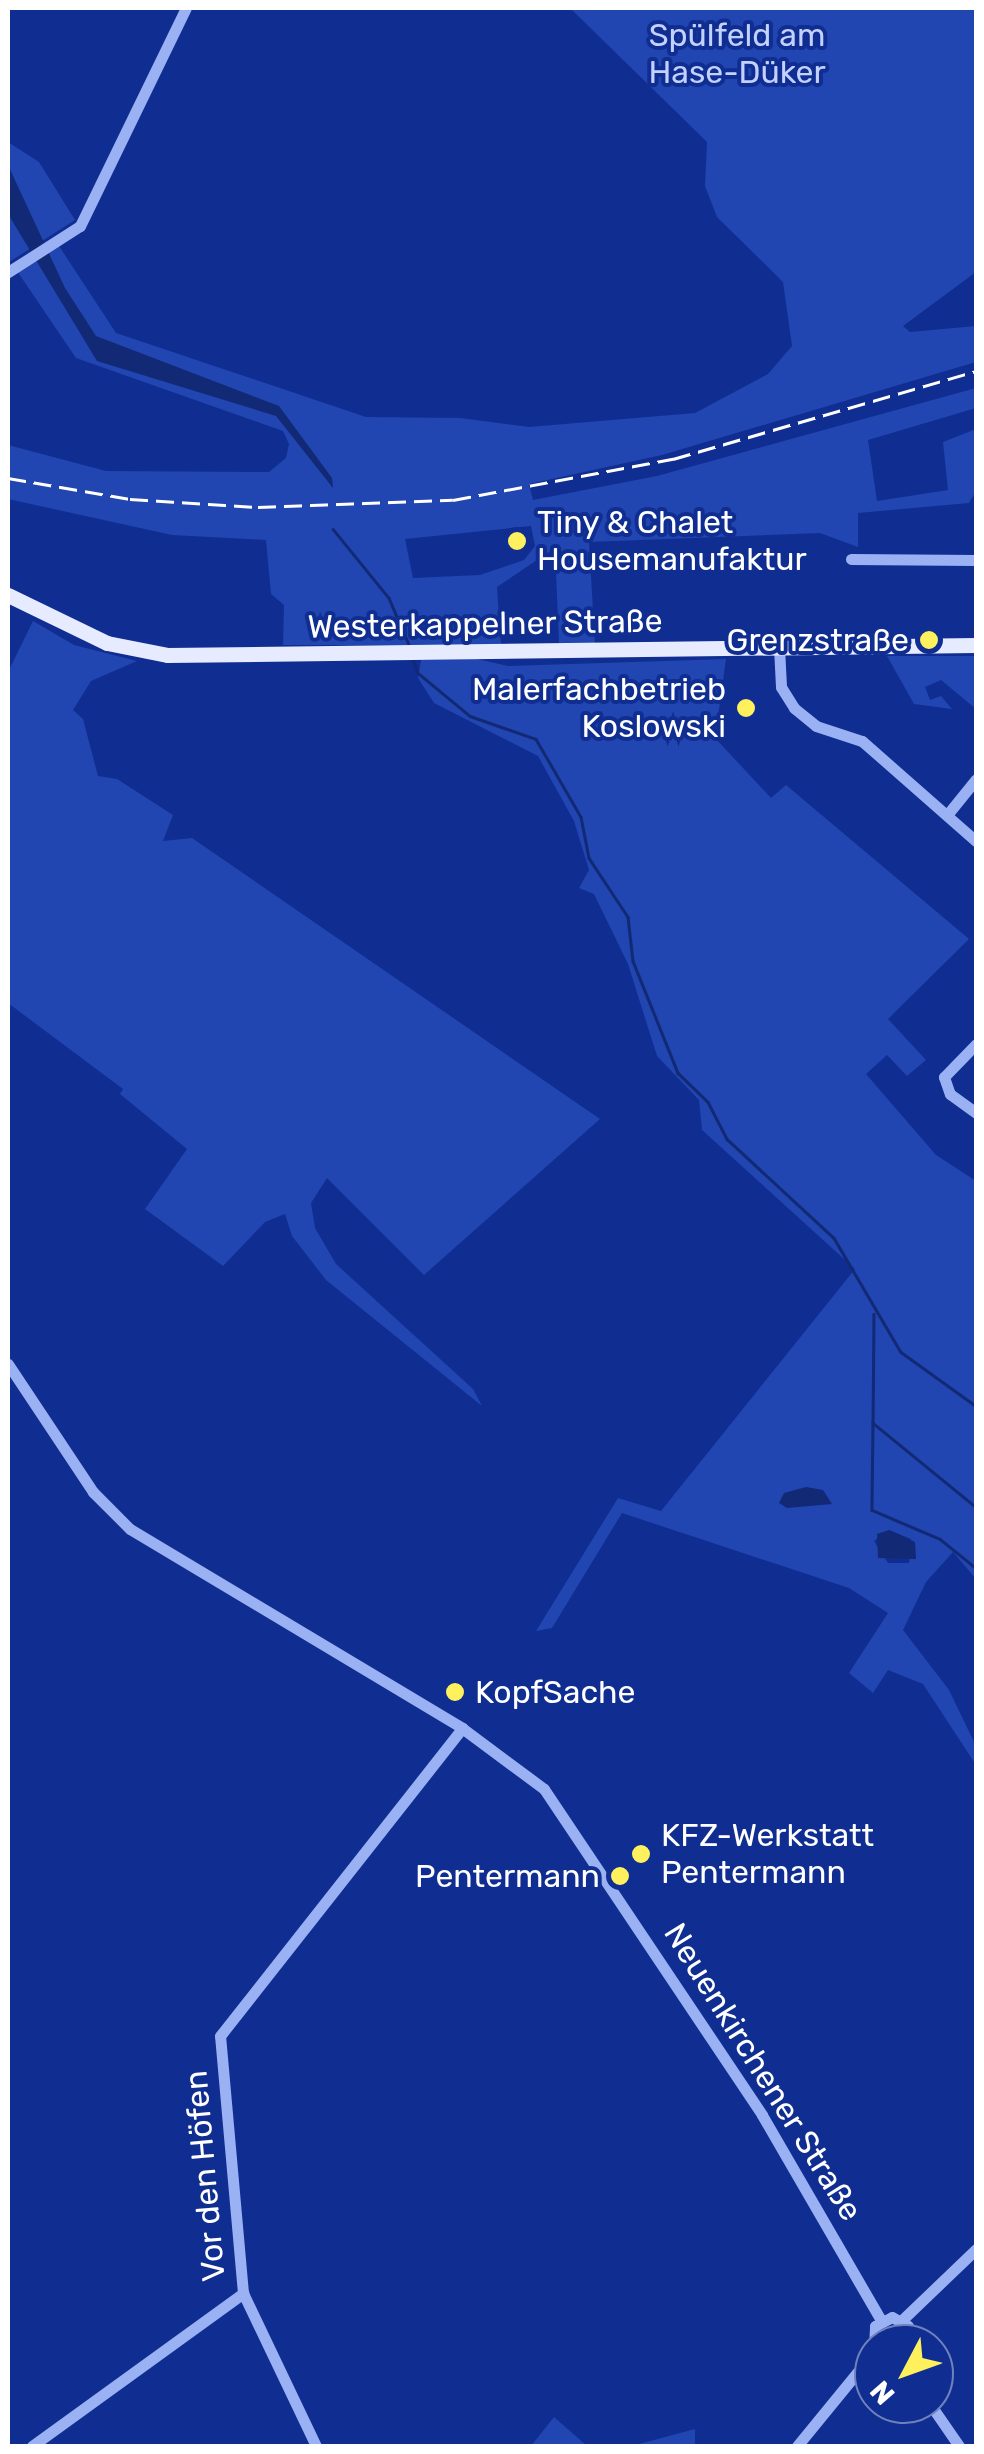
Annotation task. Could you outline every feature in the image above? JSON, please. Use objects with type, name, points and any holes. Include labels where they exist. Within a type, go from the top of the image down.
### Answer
[{"type":"main road","name":"Westerkappelner Straße","points":[[8,595],[86,635],[149,653],[976,645]]},
{"type":"street","points":[[8,272],[80,226],[186,8]]},
{"type":"street","points":[[852,559],[976,560]]},
{"type":"street","points":[[780,647],[781,686],[794,708],[816,726],[862,741],[976,841]]},
{"type":"street","points":[[946,815],[976,778]]},
{"type":"street","points":[[976,1044],[944,1077],[950,1094],[976,1113]]},
{"type":"street","name":"Neuenkirchener Straße","points":[[8,1364],[93,1492],[130,1529],[503,1754],[554,1802],[762,2115],[881,2320]]},
{"type":"street","name":"Vor den Höfen","points":[[316,2446],[243,2293],[220,2036],[462,1728]]},
{"type":"street","points":[[878,2324],[881,2320],[902,2320],[976,2249]]},
{"type":"street","points":[[32,2446],[243,2293]]},
{"type":"street","points":[[902,2320],[903,2324]]},
{"type":"street","points":[[797,2446],[854,2374]]},
{"type":"street","points":[[944,2424],[959,2446]]},
{"type":"green space","name":"Spülfeld am Hase-Düker","points":[[570,8],[976,8],[976,272],[903,326],[910,332],[976,326],[976,362],[662,455],[529,484],[533,500],[657,476],[976,388],[976,408],[868,440],[877,501],[948,490],[943,442],[976,429],[976,491],[969,503],[858,513],[858,547],[820,533],[589,542],[595,644],[559,643],[555,548],[497,587],[501,645],[283,645],[284,605],[271,594],[266,540],[172,535],[8,499],[8,445],[106,471],[269,472],[286,458],[289,444],[283,431],[76,358],[17,271],[59,246],[116,333],[366,417],[460,418],[529,427],[695,413],[768,374],[792,346],[783,282],[717,217],[705,186],[707,142]],"holes":[[[531,526],[535,546],[524,560],[480,575],[413,578],[405,539]]]},
{"type":"green space","points":[[8,142],[39,162],[75,220],[9,262]]},
{"type":"green space","points":[[33,621],[74,645],[137,661],[91,681],[73,710],[83,719],[98,776],[117,779],[173,815],[163,841],[192,838],[600,1119],[424,1275],[327,1178],[311,1203],[315,1228],[336,1264],[473,1389],[482,1406],[326,1280],[292,1236],[285,1214],[265,1222],[223,1266],[145,1209],[187,1149],[120,1094],[123,1089],[8,1003],[8,672]]},
{"type":"green space","points":[[887,656],[974,656],[976,709],[941,680],[925,687],[930,700],[941,696],[952,709],[914,704]]},
{"type":"green space","points":[[477,659],[508,666],[726,659],[715,738],[771,798],[786,785],[969,939],[888,1019],[926,1060],[907,1076],[887,1055],[866,1074],[936,1155],[976,1181],[976,1579],[953,1552],[926,1582],[903,1630],[949,1690],[976,1746],[976,1765],[923,1684],[888,1670],[873,1693],[849,1673],[888,1613],[849,1588],[622,1513],[552,1628],[536,1631],[618,1498],[661,1511],[855,1269],[702,1130],[699,1100],[657,1056],[628,964],[594,894],[579,888],[589,870],[574,821],[538,756],[434,703],[418,678],[421,660]],"holes":[[[889,1530],[911,1539],[909,1563],[888,1563],[874,1541]]]},
{"type":"green space","points":[[554,2417],[587,2446],[531,2446]]},
{"type":"green space","points":[[695,2429],[695,2446],[635,2446],[639,2444]]},
{"type":"shaded area","points":[[8,165],[65,288],[96,336],[279,406],[332,478],[333,488],[276,416],[97,361],[8,214]]},
{"type":"shaded area","points":[[806,1487],[823,1490],[832,1504],[787,1508],[779,1503],[784,1493]]},
{"type":"shaded area","points":[[889,1530],[915,1542],[916,1559],[878,1558],[877,1534]]},
{"type":"waterway","points":[[333,529],[389,598],[410,647]]},
{"type":"waterway","points":[[413,660],[418,673],[470,716],[536,739],[581,817],[589,858],[628,917],[633,961],[678,1073],[708,1102],[727,1139],[834,1238],[901,1352],[976,1406]]},
{"type":"waterway","points":[[874,1314],[873,1423],[976,1507]]},
{"type":"waterway","points":[[873,1423],[872,1510],[940,1539],[976,1568]]},
{"type":"railway","points":[[8,478],[130,499],[258,507],[453,500],[673,459],[976,371]]},
{"type":"place","name":"Tiny & Chalet Housemanufaktur","points":[[517,541]]},
{"type":"place","name":"Grenzstraße","points":[[929,640]]},
{"type":"place","name":"Malerfachbetrieb Koslowski","points":[[746,708]]},
{"type":"place","name":"KopfSache","points":[[455,1692]]},
{"type":"place","name":"KFZ-Werkstatt Pentermann","points":[[641,1854]]},
{"type":"place","name":"Pentermann","points":[[620,1876]]}]
